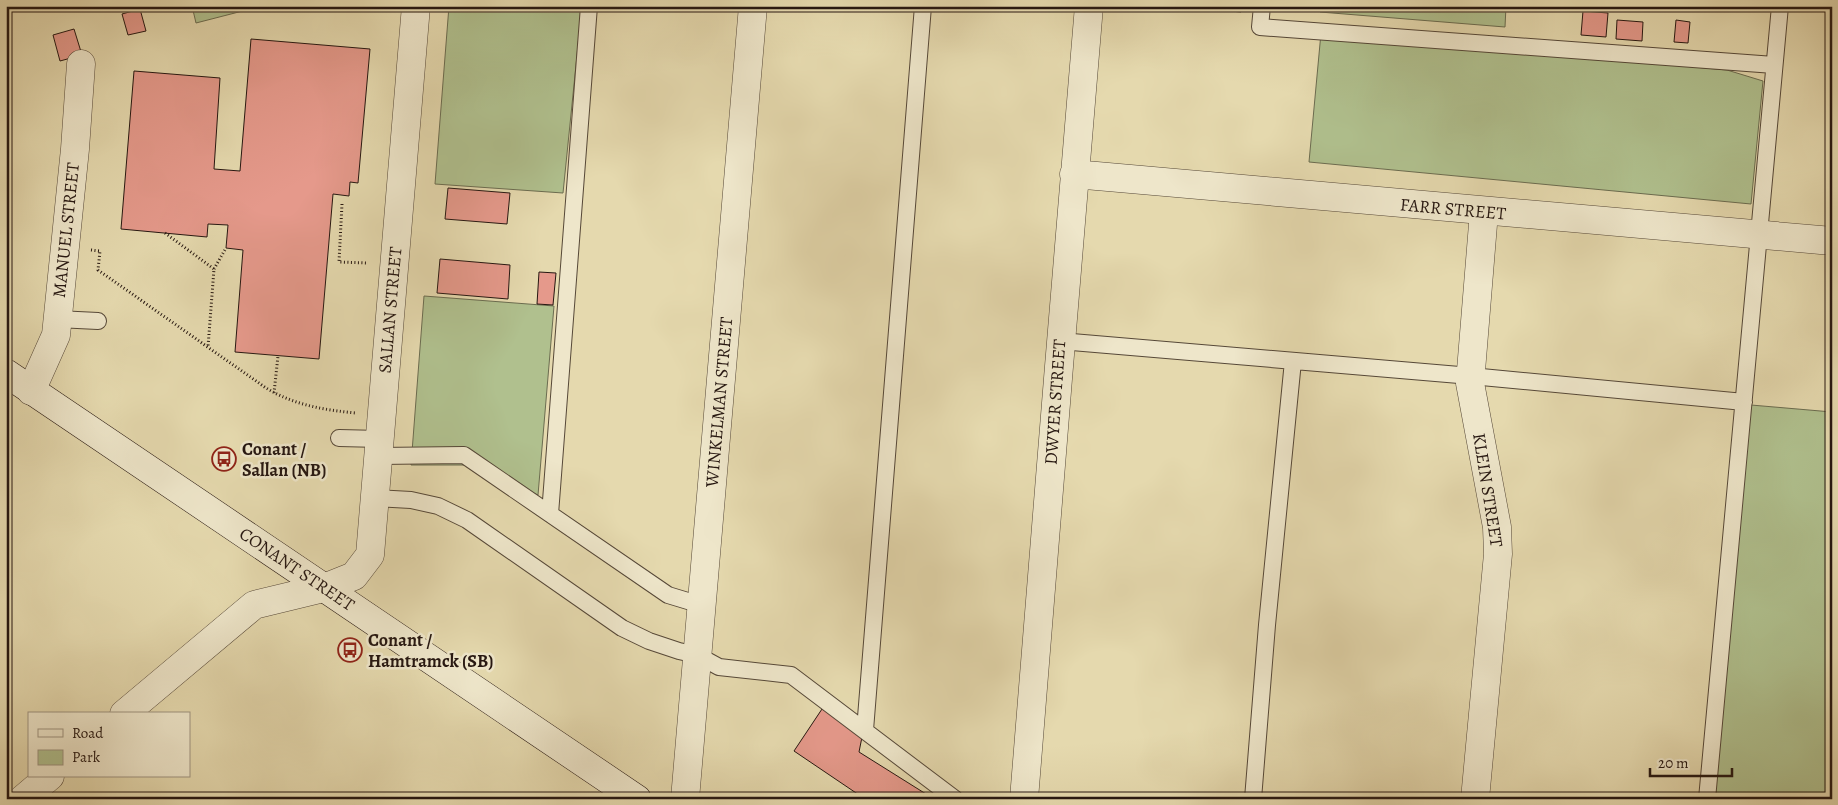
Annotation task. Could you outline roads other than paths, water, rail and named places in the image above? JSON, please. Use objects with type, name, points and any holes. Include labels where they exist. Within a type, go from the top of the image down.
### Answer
[{"type":"street","name":"SALLAN STREET","points":[[126,712],[254,605],[324,588],[354,576],[370,555],[416,6]]},
{"type":"street","name":"WINKELMAN STREET","points":[[685,799],[753,6]]},
{"type":"street","name":"DWYER STREET","points":[[1024,799],[1060,341],[1089,6]]},
{"type":"street","name":"MANUEL STREET","points":[[31,391],[56,335],[75,149],[81,64]]},
{"type":"street","name":"FARR STREET","points":[[1074,174],[1484,212],[1832,241]]},
{"type":"street","name":"KLEIN STREET","points":[[1475,799],[1498,554],[1497,527],[1470,383],[1484,212]]},
{"type":"street","name":"CONANT STREET","points":[[6,373],[637,799]]},
{"type":"street","points":[[23,799],[48,778]]},
{"type":"lane","points":[[550,514],[590,6]]},
{"type":"lane","points":[[865,730],[923,6]]},
{"type":"lane","points":[[1262,6],[1260,27],[1774,65]]},
{"type":"lane","points":[[1707,799],[1780,6]]},
{"type":"lane","points":[[57,319],[98,322]]},
{"type":"lane","points":[[1060,341],[1471,376],[1744,402]]},
{"type":"lane","points":[[1253,799],[1268,616],[1293,361]]},
{"type":"lane","points":[[339,438],[379,447],[464,454],[668,595],[701,605]]},
{"type":"lane","points":[[375,498],[411,500],[438,506],[460,516],[622,628],[649,642],[697,655],[719,667],[790,675],[955,799]]},
{"type":"place","name":"Conant / Sallan (NB)","points":[[224,459]]},
{"type":"place","name":"Conant / Hamtramck (SB)","points":[[350,650]]}]
